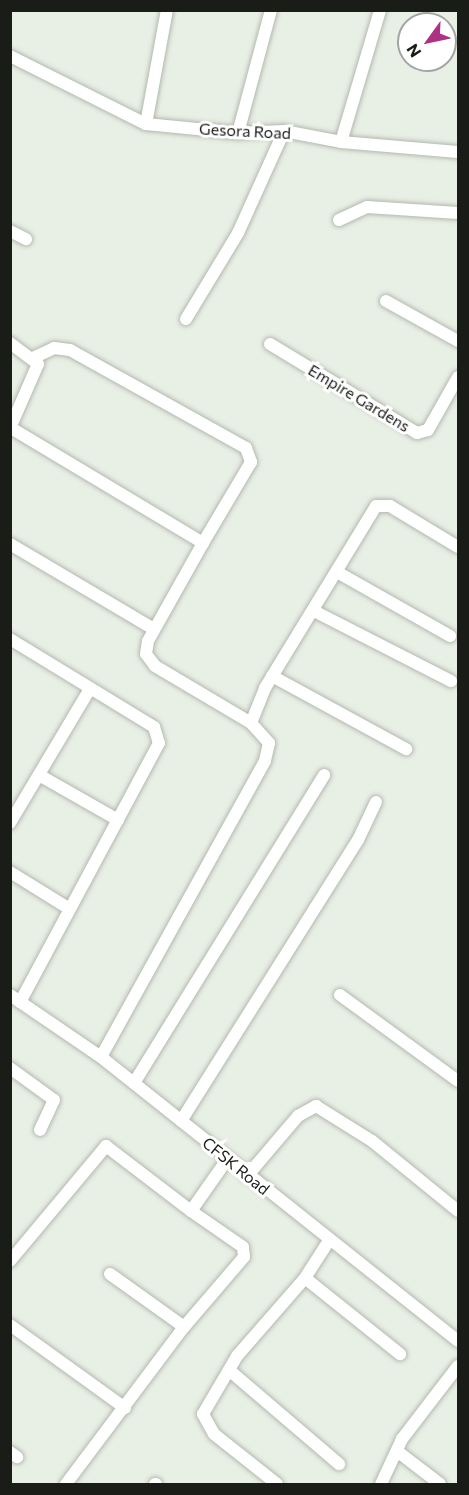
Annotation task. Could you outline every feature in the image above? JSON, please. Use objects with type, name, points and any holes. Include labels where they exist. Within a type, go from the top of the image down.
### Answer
[{"type":"street","points":[[146,124],[167,10]]},
{"type":"street","points":[[238,133],[271,10]]},
{"type":"street","points":[[341,142],[380,10]]},
{"type":"street","name":"Gesora Road","points":[[11,58],[146,124],[238,133],[284,130],[341,142],[459,152]]},
{"type":"street","points":[[186,319],[238,233],[284,130]]},
{"type":"street","points":[[339,220],[367,207],[459,213]]},
{"type":"street","points":[[10,231],[26,239]]},
{"type":"street","points":[[386,301],[459,341]]},
{"type":"street","points":[[10,343],[35,357],[38,372],[11,428],[203,543]]},
{"type":"street","name":"Empire Gardens","points":[[270,344],[417,433],[428,430],[459,377]]},
{"type":"street","points":[[35,357],[54,348],[70,350],[246,448],[251,462],[154,629],[146,654],[155,666],[251,723],[269,743],[265,761],[101,1058]]},
{"type":"street","points":[[251,723],[272,676],[314,611],[371,512],[383,504],[459,547]]},
{"type":"street","points":[[10,544],[154,629]]},
{"type":"street","points":[[337,572],[450,636]]},
{"type":"street","points":[[314,611],[451,681]]},
{"type":"street","points":[[10,639],[159,734],[159,743],[70,909],[15,998]]},
{"type":"street","points":[[272,676],[406,749]]},
{"type":"street","points":[[10,823],[90,688]]},
{"type":"street","points":[[39,775],[118,820]]},
{"type":"street","points":[[134,1083],[324,775]]},
{"type":"street","points":[[182,1121],[358,840],[376,802]]},
{"type":"street","points":[[10,872],[70,909]]},
{"type":"street","points":[[340,995],[459,1081]]},
{"type":"street","name":"CFSK Road","points":[[15,998],[134,1083],[182,1121],[226,1161],[330,1239],[459,1341]]},
{"type":"street","points":[[10,1068],[54,1100],[40,1130]]},
{"type":"street","points":[[247,1176],[298,1116],[316,1106],[372,1141],[459,1211]]},
{"type":"street","points":[[10,1261],[106,1146],[245,1252],[184,1327],[66,1485]]},
{"type":"street","points":[[191,1210],[226,1161]]},
{"type":"street","points":[[277,1485],[205,1422],[208,1401],[229,1370],[305,1278],[330,1239]]},
{"type":"street","points":[[110,1274],[184,1327]]},
{"type":"street","points":[[305,1278],[400,1354]]},
{"type":"street","points":[[10,1325],[125,1408]]},
{"type":"street","points":[[381,1485],[397,1451],[459,1366]]},
{"type":"street","points":[[229,1370],[339,1464]]},
{"type":"street","points":[[397,1451],[440,1485]]}]
